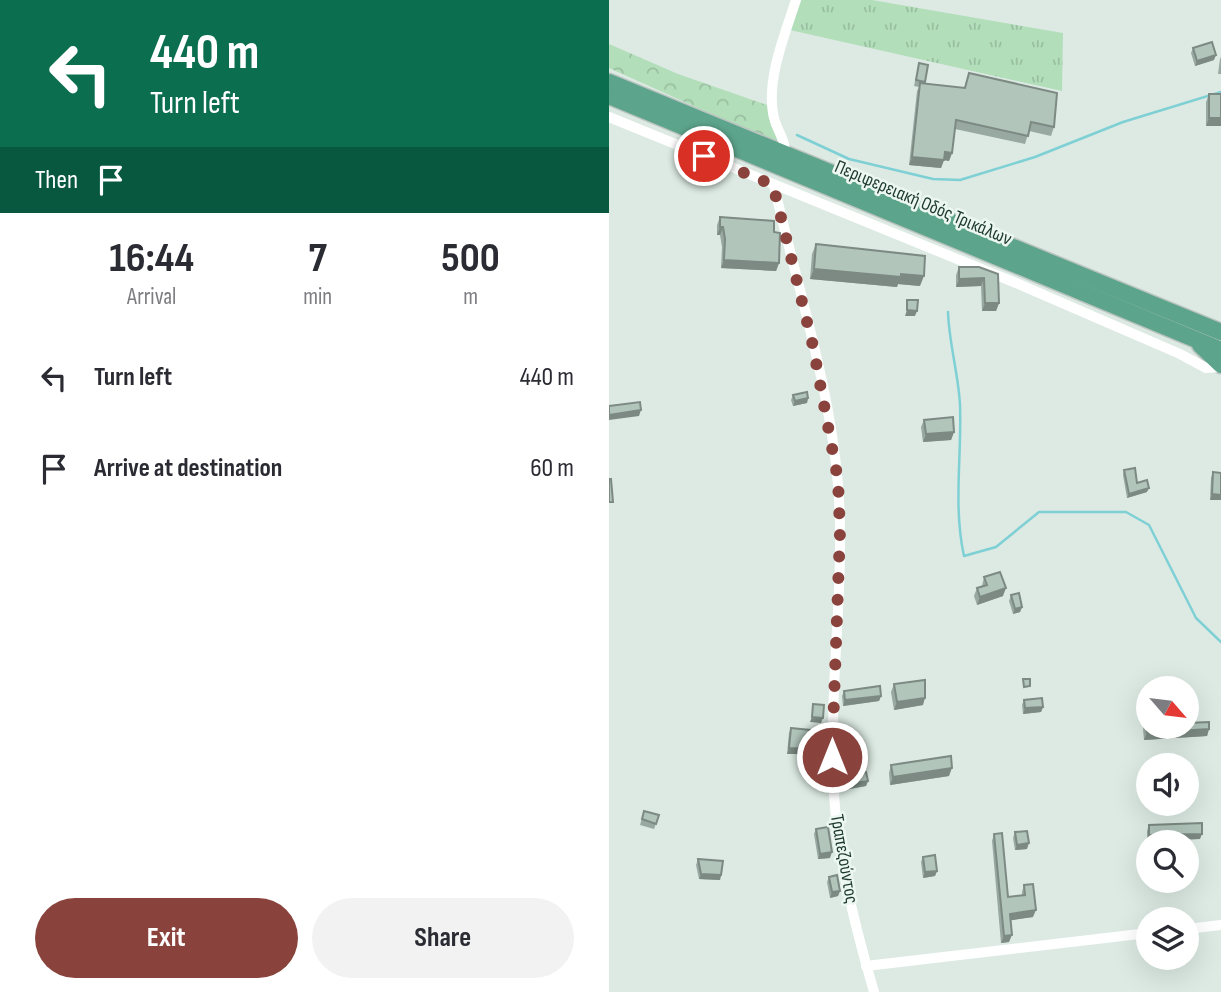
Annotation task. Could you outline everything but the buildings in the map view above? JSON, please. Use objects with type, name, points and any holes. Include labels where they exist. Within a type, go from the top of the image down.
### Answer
[{"type":"main road","name":"Περιφερειακή Οδός Τρικάλων","points":[[609,82],[1221,332]]},
{"type":"main road","name":"Περιφερειακή Οδός Τρικάλων","points":[[609,96],[1221,350]]},
{"type":"main road","points":[[1193,339],[1221,366]]},
{"type":"street","points":[[785,155],[786,145],[772,113],[772,99],[779,55],[796,0]]},
{"type":"street","points":[[609,117],[1016,283],[1180,354],[1206,368],[1221,366]]},
{"type":"street","name":"Τραπεζούντος","points":[[773,185],[813,346],[838,480],[840,532],[833,689],[833,786],[846,886],[874,992]]},
{"type":"street","points":[[1199,928],[1221,925]]},
{"type":"street","points":[[866,966],[1136,934]]},
{"type":"green space","points":[[800,0],[872,0],[1063,33],[1062,91],[790,30]]},
{"type":"green space","points":[[609,44],[678,74],[767,105],[771,126],[778,135],[777,140],[771,141],[609,68]]},
{"type":"waterway","points":[[797,135],[849,159],[933,179],[960,180],[1035,157],[1123,122],[1221,92]]},
{"type":"waterway","points":[[948,312],[960,404],[958,499],[964,556],[996,547],[1039,512],[1126,512],[1149,525],[1196,618],[1221,642]]},
{"type":"route","points":[[704,156],[773,185],[813,346],[836,465],[839,498],[832,757]]}]
